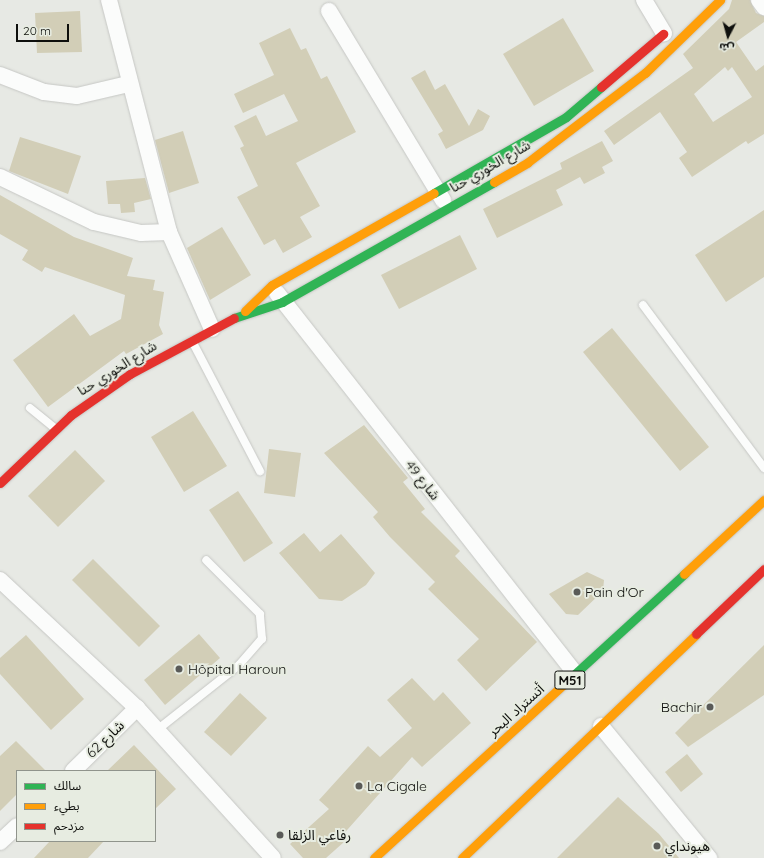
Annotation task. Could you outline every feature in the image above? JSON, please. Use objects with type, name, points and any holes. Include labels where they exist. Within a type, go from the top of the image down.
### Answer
[{"type":"main road","name":"شارع الخوري حنا","points":[[0,483],[56,429],[96,395],[244,312],[282,302],[447,206],[528,162],[572,132],[645,73],[720,0]]},
{"type":"main road","name":"شارع الخوري حنا","points":[[244,312],[272,285],[566,117],[669,28]]},
{"type":"main road","name":"أتستراد البحر","points":[[374,858],[764,500]]},
{"type":"main road","points":[[462,858],[764,569]]},
{"type":"street","points":[[109,0],[128,84],[169,232],[212,329]]},
{"type":"street","points":[[644,0],[669,28]]},
{"type":"street","points":[[759,0],[764,7]]},
{"type":"street","points":[[329,11],[447,206]]},
{"type":"street","points":[[0,75],[44,92],[77,96],[128,84]]},
{"type":"street","points":[[0,177],[94,222],[141,233],[169,232]]},
{"type":"street","name":"شارع 49","points":[[272,285],[282,302],[576,674]]},
{"type":"street","points":[[0,580],[138,708],[273,858]]},
{"type":"street","name":"شارع 62","points":[[74,770],[138,708]]},
{"type":"street","points":[[601,726],[709,858]]},
{"type":"street","points":[[0,842],[16,827]]},
{"type":"lane","points":[[643,305],[764,468]]},
{"type":"lane","points":[[191,341],[260,471]]},
{"type":"lane","points":[[30,408],[56,429]]},
{"type":"lane","points":[[157,730],[239,665],[262,639],[260,614],[206,560]]},
{"type":"building","points":[[732,0],[750,0],[756,13],[764,16],[764,22],[736,42],[756,71],[764,65],[764,134],[748,144],[746,141],[692,177],[679,158],[687,152],[660,112],[614,145],[604,131],[693,68],[683,54],[729,9]],"holes":[[[725,67],[728,71],[732,67],[752,97],[713,122],[694,94]]]},
{"type":"building","points":[[80,11],[82,52],[37,53],[35,13]]},
{"type":"building","points":[[563,18],[594,71],[534,106],[503,54]]},
{"type":"building","points":[[290,28],[301,50],[306,48],[321,79],[327,76],[356,132],[296,163],[320,206],[300,217],[312,237],[283,253],[275,239],[264,245],[237,197],[258,186],[240,148],[244,146],[234,126],[256,115],[266,136],[298,121],[284,94],[243,113],[234,94],[274,75],[259,43]]},
{"type":"building","points":[[425,70],[435,90],[445,84],[469,126],[478,109],[490,116],[483,130],[446,149],[438,134],[443,131],[411,78]]},
{"type":"building","points":[[183,131],[199,183],[169,193],[155,140]]},
{"type":"building","points":[[20,137],[81,156],[68,194],[9,171]]},
{"type":"building","points":[[602,141],[613,161],[602,167],[605,173],[584,184],[580,177],[556,190],[563,205],[497,238],[483,209],[562,169],[560,163]]},
{"type":"building","points":[[145,178],[151,199],[134,203],[135,212],[121,213],[120,204],[108,204],[106,181]]},
{"type":"building","points":[[0,195],[74,237],[133,258],[127,276],[155,280],[153,290],[164,292],[159,325],[163,334],[126,354],[124,351],[48,407],[13,360],[74,314],[90,336],[121,319],[125,295],[45,267],[42,272],[22,260],[28,250],[0,234]]},
{"type":"building","points":[[764,210],[764,277],[726,302],[695,255]]},
{"type":"building","points":[[222,227],[251,275],[210,300],[187,248]]},
{"type":"building","points":[[460,235],[477,269],[399,309],[381,275]]},
{"type":"building","points":[[612,328],[709,447],[680,471],[583,352]]},
{"type":"building","points":[[193,411],[227,466],[184,492],[151,437]]},
{"type":"building","points":[[364,425],[408,478],[403,482],[425,509],[421,512],[460,551],[455,556],[537,642],[486,691],[457,660],[479,639],[428,589],[435,582],[390,537],[373,517],[378,512],[324,453]]},
{"type":"building","points":[[269,449],[301,453],[295,497],[264,493]]},
{"type":"building","points":[[75,450],[105,481],[58,527],[28,496]]},
{"type":"building","points":[[238,491],[273,543],[244,562],[209,510]]},
{"type":"building","points":[[304,533],[320,552],[341,534],[375,573],[366,585],[342,601],[319,599],[279,553]]},
{"type":"building","points":[[93,559],[160,626],[139,647],[72,580]]},
{"type":"building","name":"Pain d'Or","points":[[587,572],[604,580],[603,591],[578,615],[566,614],[549,594]]},
{"type":"building","points":[[199,634],[220,658],[165,705],[144,680]]},
{"type":"building","points":[[26,635],[84,699],[51,730],[0,674],[0,658]]},
{"type":"building","points":[[764,645],[764,695],[688,747],[675,733]]},
{"type":"building","points":[[412,678],[434,701],[443,692],[471,723],[422,767],[412,757],[340,838],[344,842],[326,858],[303,858],[290,844],[329,809],[319,800],[368,746],[380,757],[412,728],[387,700]]},
{"type":"building","points":[[240,693],[267,718],[231,756],[204,732]]},
{"type":"building","points":[[16,741],[45,770],[16,770],[16,795],[0,811],[0,756]]},
{"type":"building","points":[[134,745],[176,789],[156,808],[156,770],[108,770]]},
{"type":"building","points":[[687,754],[703,774],[681,792],[665,772]]},
{"type":"building","points":[[618,797],[659,834],[679,858],[557,858]]},
{"type":"building","points":[[49,842],[103,842],[88,858],[34,858]]},
{"type":"traffic: fast","points":[[434,193],[566,117],[601,87]]},
{"type":"traffic: fast","points":[[234,318],[282,302],[494,182]]},
{"type":"traffic: fast","points":[[567,681],[684,574]]},
{"type":"traffic: slow","points":[[494,182],[528,162],[645,73],[720,0]]},
{"type":"traffic: slow","points":[[245,311],[272,285],[434,193]]},
{"type":"traffic: slow","points":[[684,574],[764,500]]},
{"type":"traffic: slow","points":[[462,858],[696,634]]},
{"type":"traffic: slow","points":[[374,858],[567,681]]},
{"type":"traffic: jam","points":[[601,87],[663,34]]},
{"type":"traffic: jam","points":[[0,483],[71,415],[130,374],[234,318]]},
{"type":"traffic: jam","points":[[696,634],[764,569]]},
{"type":"place","name":"Pain d'Or","points":[[577,592]]},
{"type":"place","name":"Hôpital Haroun","points":[[179,669]]},
{"type":"place","name":"Bachir","points":[[710,707]]},
{"type":"place","name":"La Cigale","points":[[359,786]]},
{"type":"place","name":"رفاعي الزلقا","points":[[280,835]]},
{"type":"place","name":"هيونداي","points":[[657,846]]}]
